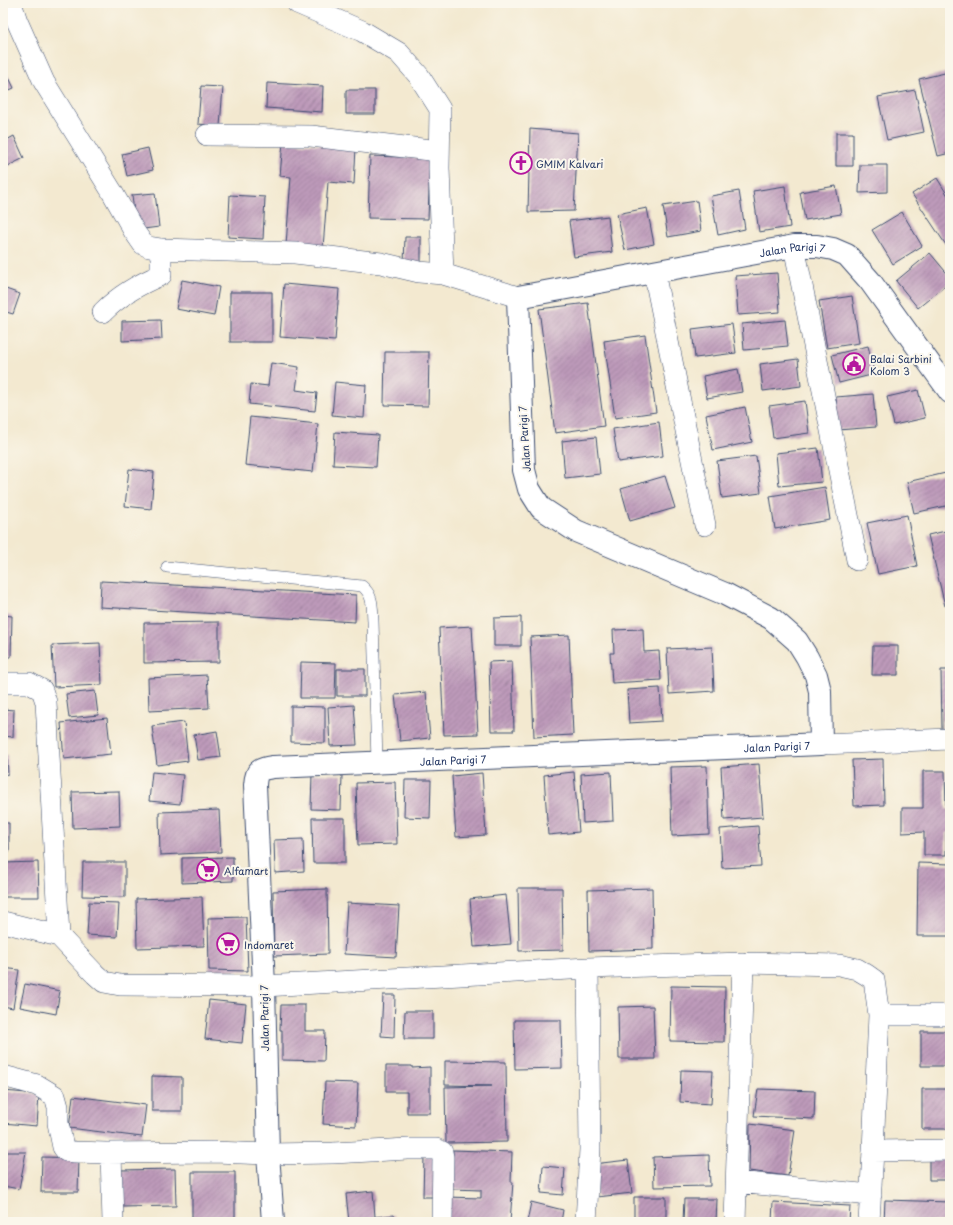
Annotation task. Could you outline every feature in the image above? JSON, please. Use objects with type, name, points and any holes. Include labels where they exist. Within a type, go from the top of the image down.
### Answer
[{"type":"street","points":[[11,3],[17,21],[44,82],[143,244],[149,247],[161,249],[295,253],[380,263],[419,272],[443,274],[518,297]]},
{"type":"street","points":[[297,3],[362,30],[398,53],[419,76],[440,108],[439,151],[443,274]]},
{"type":"street","points":[[207,135],[311,136],[439,151]]},
{"type":"street","points":[[794,246],[857,560]]},
{"type":"street","name":"Jalan Parigi 7","points":[[273,1222],[268,1154],[264,986],[255,785],[255,777],[257,773],[262,769],[273,767],[821,744],[820,691],[816,675],[797,641],[771,618],[725,594],[576,531],[540,508],[529,489],[524,470],[518,297],[794,246],[817,246],[833,249],[847,255],[870,281],[950,392]]},
{"type":"street","points":[[103,312],[115,300],[144,282],[161,275],[161,249]]},
{"type":"street","points":[[654,272],[705,525]]},
{"type":"street","points":[[3,683],[29,683],[42,690],[46,702],[59,936]]},
{"type":"street","points":[[821,744],[950,739]]},
{"type":"street","points":[[3,922],[59,936],[104,982],[120,985],[264,986],[588,968],[743,963],[839,965],[857,969],[874,980],[879,1015],[869,1222]]},
{"type":"street","points":[[735,1222],[743,963]]},
{"type":"street","points":[[586,1222],[590,1149],[588,968]]},
{"type":"street","points":[[879,1015],[950,1015]]},
{"type":"street","points":[[3,1076],[37,1086],[55,1096],[58,1107],[60,1133],[63,1147],[66,1151],[111,1153],[214,1152],[268,1154],[333,1153],[408,1148],[440,1150],[443,1157],[442,1222]]},
{"type":"street","points":[[873,1151],[950,1150]]},
{"type":"street","points":[[111,1153],[113,1222]]},
{"type":"street","points":[[736,1182],[871,1195]]},
{"type":"lane","points":[[167,567],[362,586],[368,592],[372,600],[374,621],[377,762]]},
{"type":"building","points":[[3,65],[14,88],[3,93]]},
{"type":"building","points":[[949,72],[950,153],[938,156],[919,79]]},
{"type":"building","points":[[267,83],[323,86],[322,112],[266,108]]},
{"type":"building","points":[[201,86],[223,87],[220,126],[198,124]]},
{"type":"building","points":[[346,90],[375,90],[375,114],[346,114]]},
{"type":"building","points":[[915,90],[924,132],[887,140],[878,97]]},
{"type":"building","points":[[530,129],[578,133],[574,211],[528,212]]},
{"type":"building","points":[[836,133],[853,133],[853,166],[836,166]]},
{"type":"building","points":[[14,136],[24,158],[4,168],[3,142]]},
{"type":"building","points":[[283,142],[356,148],[354,184],[328,182],[323,248],[286,245],[291,177],[280,176]]},
{"type":"building","points":[[148,148],[153,170],[127,176],[122,154]]},
{"type":"building","points":[[370,156],[430,158],[428,219],[368,218]]},
{"type":"building","points":[[860,165],[887,165],[887,192],[859,193]]},
{"type":"building","points":[[937,178],[950,199],[950,251],[912,194]]},
{"type":"building","points":[[785,186],[790,227],[759,232],[753,191]]},
{"type":"building","points":[[836,186],[841,214],[805,220],[800,192]]},
{"type":"building","points":[[739,191],[745,229],[718,235],[711,196]]},
{"type":"building","points":[[155,193],[159,227],[136,230],[132,195]]},
{"type":"building","points":[[230,195],[265,197],[263,239],[228,237]]},
{"type":"building","points":[[697,201],[701,231],[668,237],[663,206]]},
{"type":"building","points":[[647,208],[654,244],[625,250],[617,214]]},
{"type":"building","points":[[902,212],[922,246],[893,264],[872,230]]},
{"type":"building","points":[[608,216],[612,252],[574,257],[569,221]]},
{"type":"building","points":[[405,237],[421,237],[421,263],[404,263]]},
{"type":"building","points":[[930,253],[950,277],[950,282],[918,308],[896,281]]},
{"type":"building","points":[[777,273],[780,312],[738,315],[735,276]]},
{"type":"building","points":[[182,280],[219,287],[214,316],[176,309]]},
{"type":"building","points":[[284,284],[339,289],[335,341],[280,337]]},
{"type":"building","points":[[3,288],[20,294],[13,314],[3,311]]},
{"type":"building","points":[[230,292],[272,292],[272,342],[230,342]]},
{"type":"building","points":[[852,296],[859,343],[827,348],[819,301]]},
{"type":"building","points":[[588,303],[604,426],[555,433],[539,309]]},
{"type":"building","points":[[161,320],[162,339],[122,341],[122,321]]},
{"type":"building","points":[[785,320],[788,346],[744,350],[742,324]]},
{"type":"building","points":[[732,324],[736,353],[695,358],[692,329]]},
{"type":"building","points":[[645,335],[656,412],[615,418],[604,341]]},
{"type":"building","name":"Balai Sarbini Kolom 3","points":[[868,346],[875,374],[839,383],[832,355]]},
{"type":"building","points":[[385,352],[429,352],[428,406],[384,405]]},
{"type":"building","points":[[798,359],[801,386],[763,391],[760,364]]},
{"type":"building","points":[[271,363],[299,367],[296,390],[317,393],[315,411],[249,404],[251,384],[268,386]]},
{"type":"building","points":[[738,369],[742,392],[707,398],[703,376]]},
{"type":"building","points":[[335,382],[366,385],[364,418],[332,415]]},
{"type":"building","points":[[918,390],[925,418],[894,425],[887,397]]},
{"type":"building","points":[[873,394],[876,427],[838,430],[836,397]]},
{"type":"building","points":[[805,401],[809,433],[773,438],[769,406]]},
{"type":"building","points":[[745,407],[752,442],[713,450],[706,415]]},
{"type":"building","points":[[250,417],[318,424],[313,472],[245,465]]},
{"type":"building","points":[[659,422],[663,456],[618,462],[613,429]]},
{"type":"building","points":[[335,432],[378,435],[376,467],[333,465]]},
{"type":"building","points":[[596,437],[600,474],[565,478],[562,441]]},
{"type":"building","points":[[818,448],[822,482],[779,486],[776,453]]},
{"type":"building","points":[[756,456],[761,493],[722,498],[717,461]]},
{"type":"building","points":[[129,469],[154,472],[151,509],[125,506]]},
{"type":"building","points":[[950,472],[950,505],[914,513],[907,482]]},
{"type":"building","points":[[665,476],[675,508],[630,521],[621,489]]},
{"type":"building","points":[[825,487],[830,520],[775,529],[770,496]]},
{"type":"building","points":[[907,515],[917,566],[878,574],[867,523]]},
{"type":"building","points":[[950,530],[950,604],[945,606],[928,535]]},
{"type":"building","points":[[101,581],[356,595],[355,622],[100,607]]},
{"type":"building","points":[[3,615],[12,616],[11,657],[3,657]]},
{"type":"building","points":[[521,617],[521,646],[494,646],[494,618]]},
{"type":"building","points":[[219,622],[219,662],[144,663],[144,623]]},
{"type":"building","points":[[472,626],[478,734],[444,735],[439,628]]},
{"type":"building","points":[[643,629],[644,652],[659,651],[661,680],[612,683],[610,653],[614,653],[613,630]]},
{"type":"building","points":[[569,635],[573,735],[534,737],[530,637]]},
{"type":"building","points":[[100,643],[102,685],[54,687],[52,645]]},
{"type":"building","points":[[873,646],[898,646],[898,675],[872,675]]},
{"type":"building","points":[[712,647],[714,691],[669,694],[667,649]]},
{"type":"building","points":[[512,661],[514,731],[491,731],[489,662]]},
{"type":"building","points":[[301,662],[336,663],[335,698],[300,698]]},
{"type":"building","points":[[337,669],[365,669],[365,696],[337,696]]},
{"type":"building","points":[[941,670],[950,670],[950,729],[942,729]]},
{"type":"building","points":[[207,675],[209,708],[149,711],[148,678]]},
{"type":"building","points":[[660,688],[662,721],[629,723],[627,690]]},
{"type":"building","points":[[95,691],[98,715],[69,718],[66,694]]},
{"type":"building","points":[[426,692],[430,738],[400,741],[395,695]]},
{"type":"building","points":[[354,705],[357,745],[330,746],[328,707]]},
{"type":"building","points":[[291,706],[325,707],[325,743],[291,742]]},
{"type":"building","points":[[3,709],[14,710],[13,737],[3,736]]},
{"type":"building","points":[[107,718],[111,754],[64,759],[61,723]]},
{"type":"building","points":[[184,722],[188,761],[157,765],[152,726]]},
{"type":"building","points":[[217,731],[221,757],[198,760],[194,735]]},
{"type":"building","points":[[3,755],[7,755],[8,774],[3,775]]},
{"type":"building","points":[[883,759],[884,805],[854,806],[852,760]]},
{"type":"building","points":[[759,764],[763,817],[724,820],[721,767]]},
{"type":"building","points":[[707,766],[709,834],[672,836],[670,767]]},
{"type":"building","points":[[923,771],[945,771],[946,809],[950,809],[950,833],[946,833],[946,855],[924,855],[924,832],[902,833],[902,808],[923,808]]},
{"type":"building","points":[[152,772],[183,775],[180,804],[149,801]]},
{"type":"building","points":[[574,772],[579,832],[548,835],[544,775]]},
{"type":"building","points":[[611,772],[613,821],[583,823],[581,774]]},
{"type":"building","points":[[482,773],[486,835],[456,837],[452,776]]},
{"type":"building","points":[[312,774],[342,775],[341,810],[311,809]]},
{"type":"building","points":[[405,780],[431,780],[430,818],[404,817]]},
{"type":"building","points":[[395,782],[397,844],[358,845],[356,783]]},
{"type":"building","points":[[119,791],[120,826],[73,828],[72,792]]},
{"type":"building","points":[[219,810],[221,852],[160,855],[159,812]]},
{"type":"building","points":[[312,818],[345,818],[345,863],[313,863]]},
{"type":"building","points":[[3,823],[9,823],[9,852],[3,852]]},
{"type":"building","points":[[758,826],[761,866],[722,868],[720,829]]},
{"type":"building","points":[[303,839],[304,871],[275,873],[274,840]]},
{"type":"building","name":"Alfamart","points":[[233,857],[233,881],[182,883],[182,858]]},
{"type":"building","points":[[38,862],[39,897],[3,897],[3,863]]},
{"type":"building","points":[[83,862],[125,862],[125,897],[82,896]]},
{"type":"building","points":[[918,863],[950,864],[950,936],[917,936]]},
{"type":"building","points":[[518,888],[562,888],[563,950],[519,951]]},
{"type":"building","points":[[652,888],[653,949],[589,951],[588,890]]},
{"type":"building","points":[[327,889],[328,954],[274,956],[273,891]]},
{"type":"building","points":[[506,895],[511,944],[474,947],[470,899]]},
{"type":"building","points":[[202,897],[204,946],[137,948],[136,899]]},
{"type":"building","points":[[89,902],[119,903],[117,937],[87,935]]},
{"type":"building","points":[[347,903],[399,906],[396,957],[344,954]]},
{"type":"building","name":"Indomaret","points":[[246,917],[248,971],[209,970],[208,918]]},
{"type":"building","points":[[3,968],[19,970],[13,1008],[3,1006]]},
{"type":"building","points":[[25,984],[60,991],[56,1014],[20,1007]]},
{"type":"building","points":[[671,986],[725,987],[724,1042],[670,1041]]},
{"type":"building","points":[[383,995],[395,995],[394,1037],[381,1036]]},
{"type":"building","points":[[209,1000],[246,1004],[242,1043],[205,1039]]},
{"type":"building","points":[[281,1005],[305,1005],[305,1031],[325,1031],[324,1061],[282,1060],[282,1030],[280,1030]]},
{"type":"building","points":[[653,1006],[655,1059],[619,1059],[618,1007]]},
{"type":"building","points":[[405,1011],[433,1011],[433,1039],[404,1039]]},
{"type":"building","points":[[514,1020],[561,1020],[562,1068],[515,1069]]},
{"type":"building","points":[[921,1031],[950,1031],[950,1066],[921,1066]]},
{"type":"building","points":[[445,1061],[506,1062],[507,1142],[446,1143],[445,1087],[492,1086],[445,1085]]},
{"type":"building","points":[[386,1066],[412,1066],[412,1068],[430,1067],[430,1113],[407,1113],[407,1092],[386,1092]]},
{"type":"building","points":[[681,1070],[713,1071],[711,1104],[680,1102]]},
{"type":"building","points":[[152,1076],[182,1077],[182,1111],[152,1111]]},
{"type":"building","points":[[325,1082],[358,1083],[356,1126],[323,1124]]},
{"type":"building","points":[[758,1089],[815,1091],[814,1119],[754,1116]]},
{"type":"building","points":[[922,1089],[950,1089],[950,1129],[922,1129]]},
{"type":"building","points":[[3,1091],[39,1094],[37,1126],[3,1123]]},
{"type":"building","points":[[73,1096],[146,1105],[142,1137],[69,1128]]},
{"type":"building","points":[[750,1124],[795,1130],[788,1176],[749,1171]]},
{"type":"building","points":[[453,1150],[512,1152],[511,1182],[513,1182],[510,1222],[444,1222],[445,1197],[481,1198],[481,1190],[452,1189]]},
{"type":"building","points":[[3,1152],[26,1152],[19,1189],[3,1186]]},
{"type":"building","points":[[709,1155],[710,1186],[654,1187],[653,1157]]},
{"type":"building","points":[[929,1155],[950,1155],[950,1180],[929,1180]]},
{"type":"building","points":[[424,1156],[440,1156],[439,1197],[423,1197]]},
{"type":"building","points":[[42,1157],[79,1158],[78,1192],[41,1192]]},
{"type":"building","points":[[628,1160],[632,1193],[597,1197],[593,1164]]},
{"type":"building","points":[[543,1166],[565,1168],[563,1195],[541,1193]]},
{"type":"building","points":[[175,1169],[176,1206],[120,1207],[120,1170]]},
{"type":"building","points":[[192,1172],[235,1172],[235,1222],[192,1222]]},
{"type":"building","points":[[373,1191],[375,1217],[394,1215],[395,1222],[349,1222],[346,1194]]},
{"type":"building","points":[[634,1197],[666,1197],[666,1222],[634,1222]]},
{"type":"building","points":[[684,1199],[717,1199],[716,1222],[683,1222]]},
{"type":"building","points":[[885,1200],[950,1202],[950,1222],[884,1222]]},
{"type":"building","points":[[531,1202],[563,1210],[561,1222],[527,1222]]},
{"type":"building","points":[[773,1202],[850,1206],[849,1222],[772,1222]]},
{"type":"place","name":"GMIM Kalvari","points":[[521,163]]},
{"type":"place","name":"Balai Sarbini Kolom 3","points":[[854,364]]},
{"type":"place","name":"Alfamart","points":[[208,870]]},
{"type":"place","name":"Indomaret","points":[[228,944]]}]
